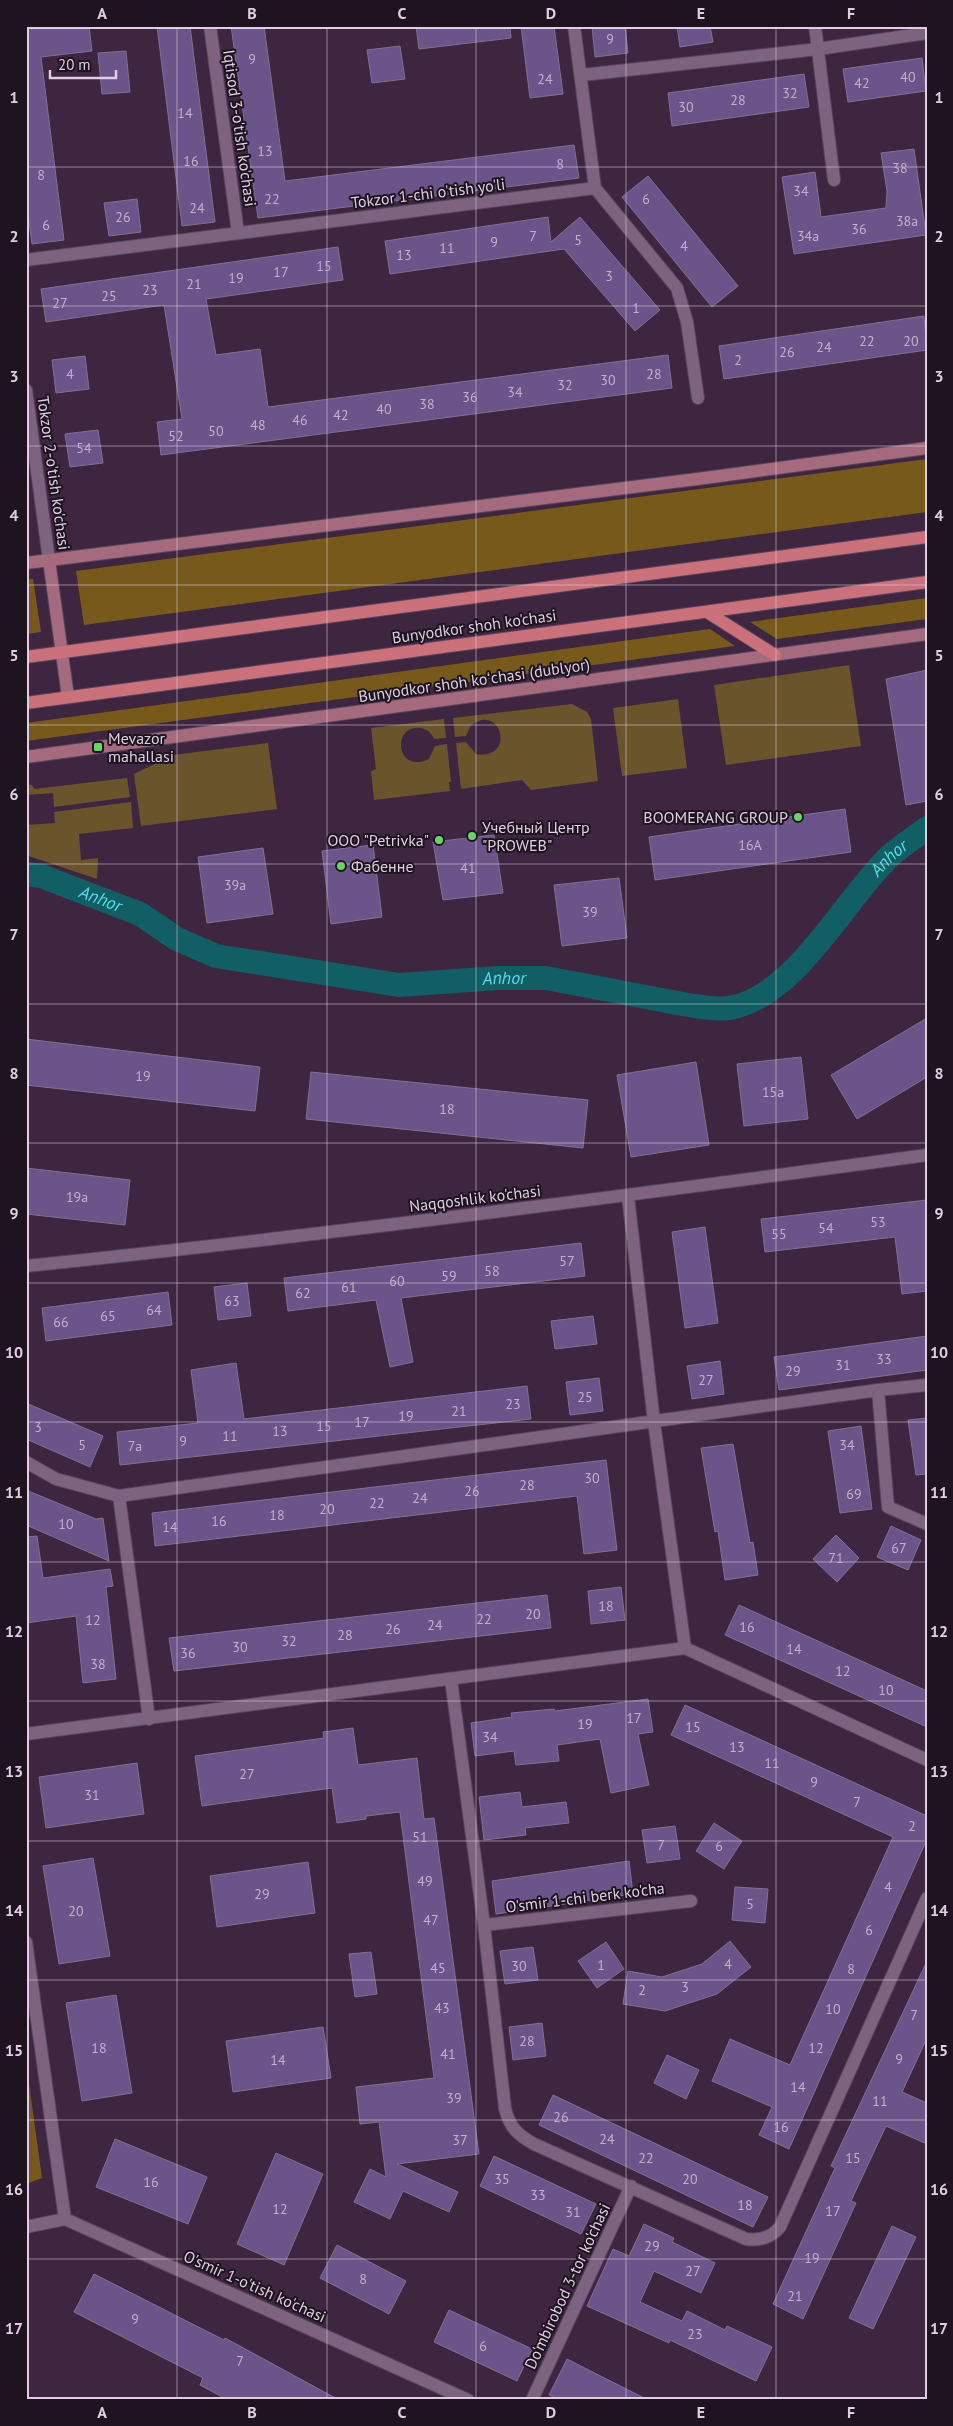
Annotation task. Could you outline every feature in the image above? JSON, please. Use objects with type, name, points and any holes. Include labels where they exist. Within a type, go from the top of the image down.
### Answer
[{"type":"main road","name":"Bunyodkor shoh ko'chasi","points":[[26,657],[927,537]]},
{"type":"main road","name":"Bunyodkor shoh ko'chasi","points":[[26,703],[927,582]]},
{"type":"main road","points":[[707,612],[775,654]]},
{"type":"street","name":"Iqtisod 3-o'tish ko'chasi","points":[[210,26],[238,233]]},
{"type":"street","points":[[574,26],[582,75],[595,188],[677,288],[687,322],[698,398]]},
{"type":"street","points":[[815,26],[834,180]]},
{"type":"street","points":[[582,75],[818,49],[927,33]]},
{"type":"street","name":"Tokzor 1-chi o'tish yo'li","points":[[26,260],[595,188]]},
{"type":"street","name":"Tokzor 2-o'tish ko'chasi","points":[[26,390],[49,560]]},
{"type":"street","points":[[26,563],[705,478],[927,448]]},
{"type":"street","points":[[49,560],[68,697]]},
{"type":"street","name":"Bunyodkor shoh koʻchasi (dublyor)","points":[[26,757],[927,634]]},
{"type":"street","name":"Naqqoshlik ko'chasi","points":[[26,1266],[282,1238],[628,1196],[927,1155]]},
{"type":"street","points":[[628,1196],[654,1422],[685,1648]]},
{"type":"street","points":[[26,1462],[56,1479],[119,1496],[878,1390],[927,1385]]},
{"type":"street","points":[[878,1390],[888,1507],[927,1524]]},
{"type":"street","points":[[119,1496],[149,1719]]},
{"type":"street","points":[[26,1734],[685,1648],[927,1760]]},
{"type":"street","points":[[451,1680],[508,2120],[514,2130],[534,2144],[746,2239],[756,2240],[775,2233],[780,2227],[927,1898]]},
{"type":"street","name":"O'smir 1-chi berk ko'cha","points":[[484,1925],[691,1901]]},
{"type":"street","points":[[26,1942],[65,2219],[26,2227]]},
{"type":"street","name":"Do'mbirobod 3-tor ko'chasi","points":[[532,2400],[630,2186]]},
{"type":"street","name":"O'smir 1-o'tish ko'chasi","points":[[65,2219],[468,2400]]},
{"type":"shaded area","points":[[927,459],[927,512],[84,625],[76,571]]},
{"type":"shaded area","points":[[33,579],[41,632],[26,634],[26,580]]},
{"type":"shaded area","points":[[927,598],[927,619],[777,639],[750,622]]},
{"type":"shaded area","points":[[710,629],[735,646],[26,741],[26,723]]},
{"type":"shaded area","points":[[849,665],[861,746],[726,765],[714,685]]},
{"type":"shaded area","points":[[678,699],[687,768],[622,776],[613,708]]},
{"type":"shaded area","points":[[572,704],[587,712],[591,719],[598,781],[531,790],[522,780],[461,789],[456,743],[466,742],[476,754],[489,754],[496,749],[500,742],[500,734],[497,726],[490,721],[482,720],[471,725],[466,736],[455,737],[453,718]]},
{"type":"shaded area","points":[[444,719],[446,738],[434,739],[431,733],[425,729],[411,729],[405,733],[401,748],[409,760],[418,762],[429,759],[435,746],[447,744],[451,782],[449,782],[450,791],[374,800],[371,771],[376,769],[371,728]]},
{"type":"shaded area","points":[[268,743],[277,809],[141,826],[134,774],[173,755]]},
{"type":"shaded area","points":[[127,778],[130,797],[54,807],[53,793],[26,795],[26,784],[32,785],[34,789]]},
{"type":"shaded area","points":[[131,802],[133,828],[79,834],[81,860],[98,858],[97,879],[26,855],[26,825],[55,823],[54,812]]},
{"type":"shaded area","points":[[26,2062],[42,2178],[26,2184]]},
{"type":"building","points":[[26,26],[89,26],[92,51],[41,57],[64,240],[32,244],[26,200]]},
{"type":"building","points":[[157,26],[190,26],[215,222],[182,226]]},
{"type":"building","points":[[231,26],[264,26],[285,181],[574,145],[579,178],[258,218]]},
{"type":"building","points":[[416,26],[510,26],[511,38],[419,49]]},
{"type":"building","points":[[521,26],[554,26],[563,94],[530,98]]},
{"type":"building","points":[[592,26],[625,26],[628,53],[595,57]]},
{"type":"building","points":[[677,26],[710,26],[713,42],[680,47]]},
{"type":"building","points":[[400,46],[405,79],[372,83],[367,50]]},
{"type":"building","points":[[126,51],[130,92],[102,94],[98,53]]},
{"type":"building","points":[[922,58],[926,91],[848,102],[843,69]]},
{"type":"building","points":[[804,74],[809,107],[672,126],[668,93]]},
{"type":"building","points":[[914,149],[926,235],[794,254],[782,177],[815,172],[821,217],[886,208],[887,191],[881,153]]},
{"type":"building","points":[[648,176],[738,286],[712,307],[622,197]]},
{"type":"building","points":[[137,199],[141,232],[109,236],[104,203]]},
{"type":"building","points":[[548,217],[551,242],[580,217],[660,310],[635,331],[564,249],[390,274],[385,241]]},
{"type":"building","points":[[338,247],[343,280],[206,299],[216,355],[260,349],[268,407],[668,355],[672,388],[161,455],[157,422],[182,419],[164,305],[46,322],[41,289]]},
{"type":"building","points":[[924,316],[927,350],[724,379],[719,346]]},
{"type":"building","points":[[85,356],[89,389],[56,393],[52,360]]},
{"type":"building","points":[[98,430],[103,463],[70,467],[65,434]]},
{"type":"building","points":[[927,670],[927,801],[906,805],[886,679]]},
{"type":"building","points":[[845,809],[851,852],[655,880],[649,837]]},
{"type":"building","points":[[494,835],[503,893],[443,900],[433,842]]},
{"type":"building","points":[[373,845],[382,917],[331,924],[322,851]]},
{"type":"building","points":[[263,848],[273,914],[207,923],[198,857]]},
{"type":"building","points":[[619,878],[627,938],[562,946],[554,885]]},
{"type":"building","points":[[927,1018],[927,1077],[857,1119],[831,1075]]},
{"type":"building","points":[[26,1039],[260,1067],[255,1111],[26,1085]]},
{"type":"building","points":[[801,1057],[808,1119],[744,1126],[737,1064]]},
{"type":"building","points":[[696,1062],[709,1145],[631,1157],[617,1075]]},
{"type":"building","points":[[311,1072],[588,1100],[583,1148],[306,1119]]},
{"type":"building","points":[[26,1168],[130,1180],[125,1225],[26,1214]]},
{"type":"building","points":[[927,1200],[927,1291],[902,1294],[895,1237],[765,1252],[761,1219]]},
{"type":"building","points":[[705,1227],[718,1323],[685,1328],[672,1232]]},
{"type":"building","points":[[581,1243],[585,1276],[401,1298],[413,1362],[390,1367],[376,1300],[288,1311],[284,1278]]},
{"type":"building","points":[[247,1283],[251,1316],[218,1320],[214,1287]]},
{"type":"building","points":[[168,1292],[172,1325],[46,1341],[42,1308]]},
{"type":"building","points":[[593,1316],[597,1344],[555,1349],[551,1321]]},
{"type":"building","points":[[927,1336],[927,1370],[779,1390],[774,1357]]},
{"type":"building","points":[[720,1361],[724,1394],[692,1399],[687,1366]]},
{"type":"building","points":[[236,1363],[244,1419],[527,1386],[531,1419],[120,1465],[117,1432],[198,1423],[191,1370]]},
{"type":"building","points":[[599,1378],[603,1411],[570,1415],[566,1382]]},
{"type":"building","points":[[26,1403],[103,1436],[90,1467],[26,1439]]},
{"type":"building","points":[[927,1418],[927,1474],[916,1475],[908,1420]]},
{"type":"building","points":[[861,1426],[872,1509],[840,1513],[828,1431]]},
{"type":"building","points":[[733,1444],[750,1543],[753,1542],[758,1575],[725,1580],[718,1531],[715,1532],[701,1448]]},
{"type":"building","points":[[606,1460],[617,1550],[584,1554],[577,1496],[155,1546],[152,1513]]},
{"type":"building","points":[[26,1490],[96,1519],[103,1518],[109,1561],[26,1525]]},
{"type":"building","points":[[891,1526],[921,1540],[908,1570],[877,1557]]},
{"type":"building","points":[[836,1535],[859,1558],[837,1582],[813,1559]]},
{"type":"building","points":[[37,1536],[43,1578],[110,1569],[113,1586],[106,1587],[116,1679],[83,1683],[76,1616],[26,1623],[26,1537]]},
{"type":"building","points":[[621,1587],[625,1620],[591,1624],[588,1591]]},
{"type":"building","points":[[547,1595],[551,1628],[174,1671],[169,1638]]},
{"type":"building","points":[[739,1605],[927,1691],[927,1727],[725,1635]]},
{"type":"building","points":[[648,1699],[653,1732],[638,1734],[649,1785],[611,1793],[600,1739],[557,1745],[559,1761],[516,1765],[514,1751],[475,1756],[471,1723],[512,1717],[511,1713],[554,1709],[555,1711]]},
{"type":"building","points":[[685,1705],[927,1816],[927,1839],[789,2149],[759,2135],[772,2107],[712,2081],[730,2039],[790,2065],[893,1837],[671,1735]]},
{"type":"building","points":[[353,1728],[358,1765],[417,1758],[424,1819],[434,1818],[479,2154],[397,2164],[458,2192],[449,2212],[403,2191],[390,2219],[354,2202],[370,2169],[386,2177],[379,2122],[360,2124],[356,2087],[434,2078],[400,1812],[366,1816],[366,1819],[337,1823],[332,1788],[202,1806],[195,1756],[324,1738],[323,1732]]},
{"type":"building","points":[[137,1763],[144,1814],[46,1828],[39,1777]]},
{"type":"building","points":[[520,1792],[522,1807],[566,1802],[569,1823],[525,1828],[526,1835],[484,1840],[479,1797]]},
{"type":"building","points":[[714,1823],[742,1841],[724,1869],[696,1851]]},
{"type":"building","points":[[675,1826],[680,1859],[647,1863],[642,1830]]},
{"type":"building","points":[[93,1858],[110,1956],[59,1964],[43,1866]]},
{"type":"building","points":[[629,1861],[633,1894],[496,1914],[492,1881]]},
{"type":"building","points":[[308,1862],[315,1913],[217,1927],[210,1876]]},
{"type":"building","points":[[735,1887],[768,1889],[765,1923],[732,1920]]},
{"type":"building","points":[[730,1941],[751,1967],[717,1994],[665,2011],[623,2004],[628,1971],[662,1977],[702,1964]]},
{"type":"building","points":[[606,1942],[624,1969],[597,1988],[578,1961]]},
{"type":"building","points":[[533,1947],[538,1980],[505,1984],[500,1951]]},
{"type":"building","points":[[371,1952],[377,1994],[355,1997],[349,1954]]},
{"type":"building","points":[[927,1961],[927,2038],[902,2092],[927,2103],[927,2144],[886,2126],[851,2201],[856,2203],[803,2319],[773,2304],[835,2168],[831,2166]]},
{"type":"building","points":[[116,1995],[132,2093],[82,2101],[66,2003]]},
{"type":"building","points":[[542,2023],[546,2056],[513,2060],[509,2027]]},
{"type":"building","points":[[323,2027],[331,2078],[233,2092],[226,2041]]},
{"type":"building","points":[[667,2055],[699,2070],[686,2099],[654,2083]]},
{"type":"building","points":[[553,2095],[768,2197],[753,2227],[539,2125]]},
{"type":"building","points":[[115,2139],[207,2177],[188,2224],[96,2187]]},
{"type":"building","points":[[276,2153],[323,2174],[284,2265],[237,2244]]},
{"type":"building","points":[[494,2156],[596,2204],[581,2234],[480,2186]]},
{"type":"building","points":[[644,2224],[674,2238],[672,2242],[715,2263],[701,2293],[654,2271],[640,2302],[682,2321],[687,2311],[725,2330],[727,2326],[772,2347],[756,2381],[670,2340],[669,2343],[587,2306],[613,2249],[629,2256]]},
{"type":"building","points":[[892,2226],[916,2237],[873,2329],[849,2318]]},
{"type":"building","points":[[337,2245],[406,2281],[389,2314],[320,2278]]},
{"type":"building","points":[[94,2274],[224,2340],[225,2338],[339,2400],[228,2400],[200,2385],[203,2378],[74,2312]]},
{"type":"building","points":[[449,2310],[532,2349],[517,2381],[434,2342]]},
{"type":"building","points":[[567,2359],[648,2400],[560,2400],[549,2395]]},
{"type":"waterway","name":"Anhor","points":[[26,874],[41,876],[140,914],[177,939],[216,956],[399,985],[497,978],[546,978],[688,1005],[724,1009],[753,1000],[776,986],[797,967],[890,856],[927,828]]},
{"type":"place","name":"Mevazor mahallasi","points":[[98,747]]},
{"type":"place","name":"BOOMERANG GROUP","points":[[798,817]]},
{"type":"place","name":"Учебный Центр \"PROWEB\"","points":[[472,836]]},
{"type":"place","name":"ООО \"Petrivka\"","points":[[439,840]]},
{"type":"place","name":"Фабенне","points":[[341,866]]}]
